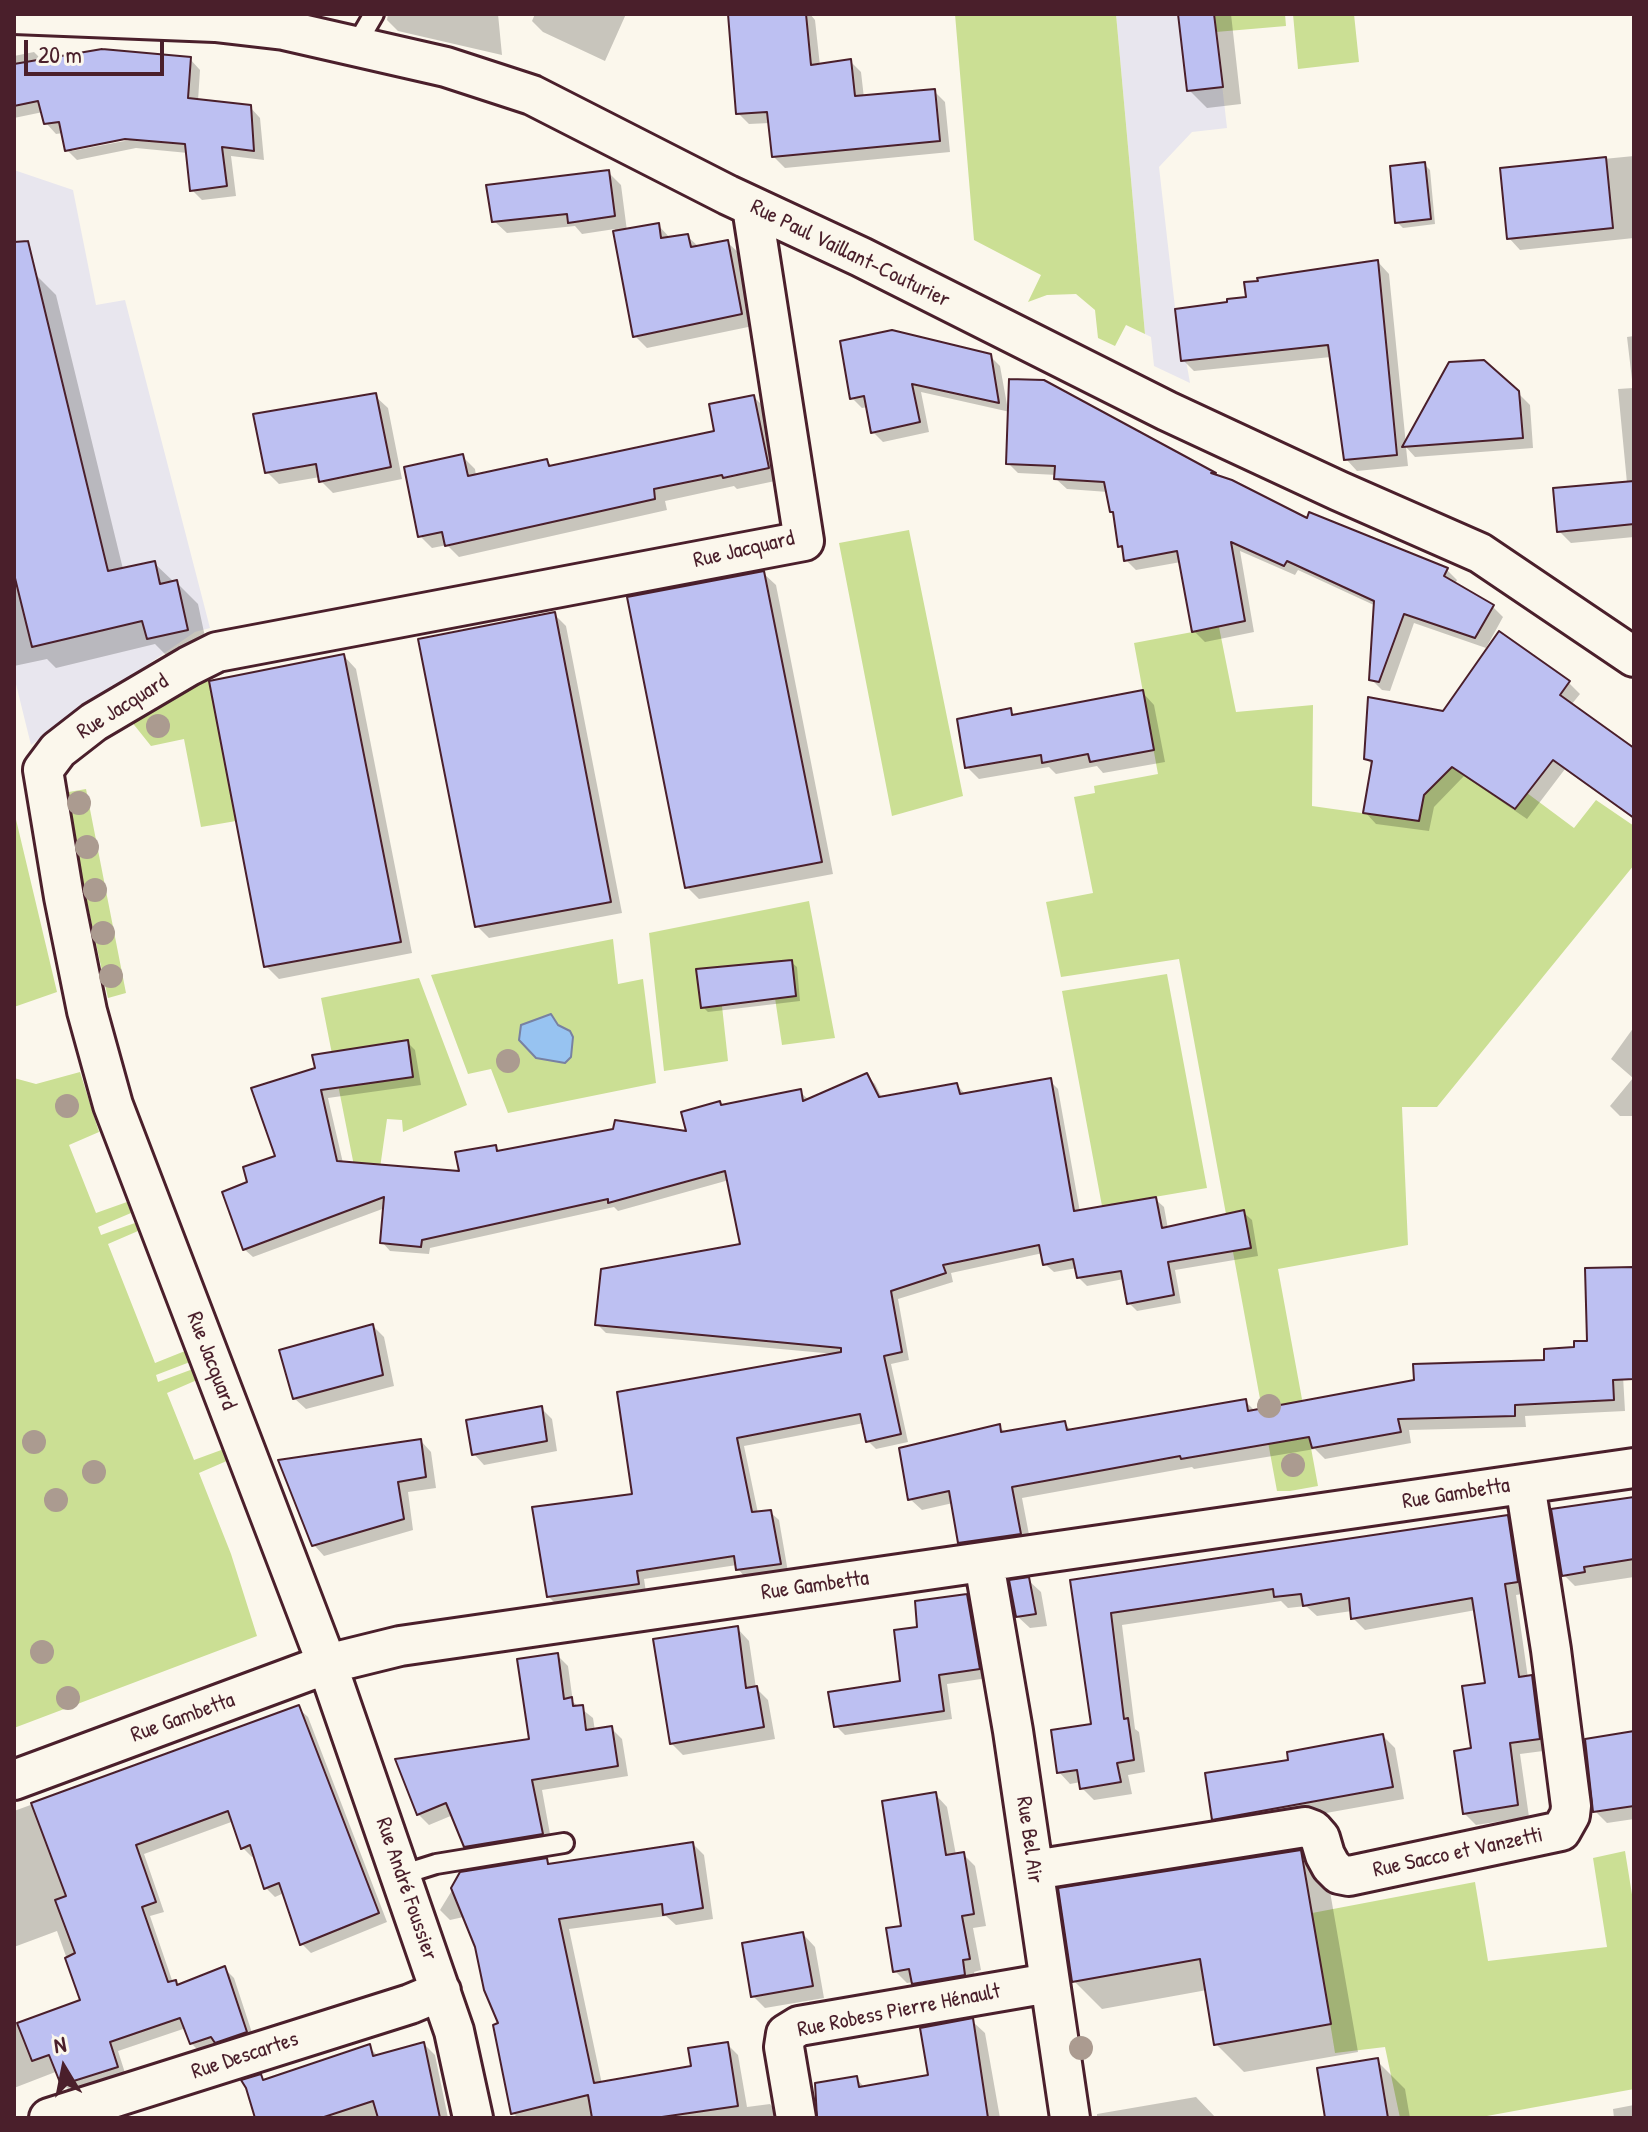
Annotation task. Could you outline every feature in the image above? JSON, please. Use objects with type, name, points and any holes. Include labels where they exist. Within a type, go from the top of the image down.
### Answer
[{"type":"street","name":"Rue Paul Vaillant-Couturier","points":[[14,14],[215,18],[284,30],[365,30],[446,67],[532,95],[1167,411],[1480,553],[1634,657]]},
{"type":"street","name":"Rue Jacquard","points":[[327,1664],[113,1105],[87,1011],[43,770],[58,750],[94,722],[217,652],[804,541],[752,207]]},
{"type":"street","name":"Rue Gambetta","points":[[14,1780],[327,1664],[400,1646],[1634,1468]]},
{"type":"street","name":"Rue Sacco et Vanzetti","points":[[1034,1870],[1305,1827],[1320,1838],[1331,1866],[1339,1874],[1349,1876],[1561,1831],[1570,1815],[1571,1806],[1525,1484]]},
{"type":"street","name":"Rue Bel Air","points":[[984,1563],[1013,1731],[1070,2118]]},
{"type":"street","name":"Rue André Foussier","points":[[327,1664],[454,2031],[473,2118]]},
{"type":"street","name":"Rue Robess Pierre Hénault","points":[[796,2118],[784,2047],[786,2034],[799,2026],[1049,1983]]},
{"type":"street","name":"Rue Descartes","points":[[49,2118],[410,2004],[441,1991]]},
{"type":"lane","points":[[401,1875],[436,1864],[564,1843]]},
{"type":"shaded area","points":[[1116,14],[1214,14],[1227,128],[1192,132],[1159,167],[1181,360],[1186,360],[1190,383],[1154,366],[1151,337],[1145,334]]},
{"type":"shaded area","points":[[14,170],[73,190],[96,305],[125,300],[210,628],[195,632],[31,745],[14,676]]},
{"type":"green space","points":[[955,14],[1116,14],[1145,334],[1126,325],[1115,346],[1098,338],[1095,310],[1076,294],[1047,295],[1028,302],[1041,275],[974,240]]},
{"type":"green space","points":[[1214,14],[1285,14],[1286,26],[1216,32]]},
{"type":"green space","points":[[1293,14],[1354,14],[1359,62],[1298,69]]},
{"type":"green space","points":[[909,530],[963,796],[892,816],[839,543]]},
{"type":"green space","points":[[1219,627],[1236,712],[1313,705],[1312,806],[1418,821],[1424,796],[1451,758],[1514,810],[1527,793],[1574,828],[1596,800],[1634,826],[1634,865],[1437,1107],[1402,1107],[1408,1245],[1278,1269],[1318,1486],[1290,1491],[1277,1491],[1179,959],[1061,977],[1046,902],[1093,893],[1074,797],[1095,793],[1094,786],[1158,774],[1134,643]]},
{"type":"green space","points":[[208,676],[236,821],[201,827],[184,739],[151,746],[131,721]]},
{"type":"green space","points":[[86,789],[126,993],[108,998],[63,793]]},
{"type":"green space","points":[[14,811],[57,992],[14,1007]]},
{"type":"green space","points":[[809,901],[835,1038],[782,1045],[775,998],[722,1006],[728,1061],[664,1071],[649,933]]},
{"type":"green space","points":[[613,939],[618,984],[643,979],[656,1083],[508,1113],[491,1069],[468,1074],[431,975]]},
{"type":"green space","points":[[1167,974],[1207,1188],[1102,1206],[1062,991]]},
{"type":"green space","points":[[419,978],[467,1105],[403,1132],[402,1120],[387,1119],[380,1168],[355,1171],[321,998]]},
{"type":"green space","points":[[80,1072],[99,1132],[69,1145],[96,1213],[127,1202],[131,1213],[98,1227],[101,1235],[135,1223],[138,1231],[108,1244],[155,1363],[185,1351],[190,1362],[156,1375],[158,1382],[193,1369],[197,1380],[167,1393],[194,1460],[224,1449],[229,1460],[199,1473],[231,1554],[257,1636],[14,1728],[14,1078],[36,1084]]},
{"type":"green space","points":[[1625,1851],[1634,1907],[1634,2089],[1476,2118],[1400,2118],[1385,2047],[1335,2053],[1312,1913],[1475,1882],[1488,1961],[1607,1947],[1593,1858]]},
{"type":"water","points":[[551,1014],[558,1025],[570,1031],[573,1037],[571,1057],[565,1063],[536,1058],[519,1040],[521,1025]]},
{"type":"building","points":[[728,14],[806,14],[811,65],[851,59],[855,96],[935,89],[940,141],[772,157],[767,112],[736,114]]},
{"type":"building","points":[[1178,14],[1214,14],[1223,87],[1187,91]]},
{"type":"building","points":[[102,49],[191,57],[188,98],[251,105],[254,151],[222,147],[227,186],[190,191],[185,144],[125,139],[65,151],[59,122],[44,124],[38,101],[14,106],[14,64]]},
{"type":"building","points":[[1606,157],[1613,228],[1507,239],[1500,168]]},
{"type":"building","points":[[1425,162],[1431,219],[1395,223],[1390,166]]},
{"type":"building","points":[[609,170],[615,216],[568,223],[567,214],[492,222],[486,185]]},
{"type":"building","points":[[659,223],[661,238],[688,234],[691,247],[728,240],[742,314],[633,337],[613,231]]},
{"type":"building","points":[[28,241],[108,571],[155,561],[160,584],[177,580],[188,630],[147,639],[142,621],[32,647],[14,574],[14,242]]},
{"type":"building","points":[[1378,260],[1397,455],[1344,460],[1328,345],[1181,361],[1175,309],[1246,297],[1244,282],[1258,281],[1257,278]]},
{"type":"building","points":[[892,330],[991,354],[999,403],[912,384],[920,422],[871,433],[864,396],[850,399],[840,341]]},
{"type":"building","points":[[1484,360],[1519,391],[1523,438],[1402,447],[1449,362]]},
{"type":"building","points":[[1009,379],[1044,380],[1216,473],[1211,473],[1232,480],[1307,518],[1309,512],[1448,568],[1444,576],[1494,605],[1475,638],[1404,614],[1379,682],[1369,680],[1374,601],[1287,561],[1284,566],[1231,542],[1245,621],[1192,632],[1177,551],[1124,561],[1104,482],[1054,479],[1055,466],[1006,464]]},
{"type":"building","points":[[376,393],[391,467],[319,482],[316,464],[265,473],[253,414]]},
{"type":"building","points":[[754,395],[769,468],[654,489],[655,499],[445,546],[442,532],[418,537],[404,467],[463,454],[468,476],[547,459],[549,466],[714,431],[709,404]]},
{"type":"building","points":[[1634,481],[1634,524],[1557,532],[1553,488]]},
{"type":"building","points":[[764,571],[822,862],[685,888],[627,597]]},
{"type":"building","points":[[555,612],[611,902],[475,927],[418,639]]},
{"type":"building","points":[[1499,631],[1570,681],[1560,695],[1634,748],[1634,818],[1553,760],[1515,809],[1452,767],[1424,795],[1419,821],[1363,813],[1372,761],[1364,759],[1368,697],[1443,711]]},
{"type":"building","points":[[344,654],[401,942],[264,967],[209,681]]},
{"type":"building","points":[[1143,690],[1154,750],[1090,762],[1088,754],[1042,763],[1041,755],[965,768],[957,719],[1011,708],[1012,715]]},
{"type":"building","points":[[792,960],[796,996],[701,1008],[696,969]]},
{"type":"building","points":[[408,1040],[413,1077],[321,1090],[337,1161],[459,1171],[455,1152],[496,1145],[497,1151],[613,1129],[615,1120],[686,1131],[681,1112],[720,1101],[721,1105],[801,1089],[803,1101],[867,1073],[879,1097],[957,1083],[960,1094],[1051,1078],[1074,1211],[1156,1197],[1162,1228],[1244,1210],[1251,1248],[1168,1262],[1174,1295],[1127,1304],[1121,1271],[1077,1278],[1073,1259],[1043,1265],[1039,1245],[943,1265],[946,1273],[891,1291],[902,1352],[884,1356],[901,1434],[866,1442],[860,1414],[737,1438],[752,1512],[771,1510],[781,1564],[736,1570],[734,1556],[637,1571],[639,1584],[547,1597],[532,1507],[632,1494],[617,1392],[841,1352],[841,1348],[595,1325],[601,1269],[740,1244],[725,1171],[608,1203],[608,1199],[422,1240],[421,1247],[380,1243],[384,1197],[243,1250],[222,1192],[247,1182],[243,1167],[275,1156],[251,1088],[315,1068],[312,1055]]},
{"type":"building","points":[[1634,1267],[1634,1379],[1613,1380],[1614,1400],[1515,1405],[1515,1416],[1398,1419],[1401,1432],[1312,1448],[1309,1437],[1181,1459],[1180,1456],[1012,1487],[1021,1534],[958,1543],[949,1491],[908,1500],[899,1448],[1000,1424],[1001,1432],[1065,1421],[1067,1430],[1246,1399],[1248,1411],[1414,1380],[1413,1364],[1544,1360],[1544,1349],[1574,1347],[1574,1341],[1587,1341],[1585,1268]]},
{"type":"building","points":[[373,1324],[383,1375],[293,1399],[279,1350]]},
{"type":"building","points":[[542,1406],[547,1441],[472,1455],[466,1420]]},
{"type":"building","points":[[421,1439],[426,1477],[398,1482],[404,1519],[312,1546],[278,1460]]},
{"type":"building","points":[[1634,1497],[1634,1559],[1584,1567],[1585,1572],[1562,1576],[1551,1509]]},
{"type":"building","points":[[1508,1515],[1518,1582],[1505,1584],[1519,1677],[1532,1675],[1540,1739],[1510,1743],[1518,1805],[1463,1814],[1454,1751],[1471,1748],[1462,1686],[1485,1683],[1472,1598],[1351,1619],[1349,1598],[1303,1606],[1301,1594],[1274,1597],[1273,1589],[1111,1613],[1124,1719],[1128,1718],[1134,1760],[1117,1763],[1121,1782],[1080,1789],[1077,1770],[1057,1773],[1051,1730],[1091,1724],[1070,1580]]},
{"type":"building","points":[[1029,1577],[1036,1614],[1016,1617],[1009,1580]]},
{"type":"building","points":[[967,1594],[980,1669],[939,1675],[944,1711],[834,1727],[828,1692],[900,1681],[894,1630],[917,1627],[915,1601]]},
{"type":"building","points":[[738,1626],[746,1688],[757,1686],[764,1727],[670,1744],[653,1639]]},
{"type":"building","points":[[558,1653],[564,1699],[572,1697],[573,1706],[583,1705],[586,1730],[612,1726],[618,1766],[532,1780],[543,1834],[464,1847],[446,1803],[417,1815],[395,1759],[529,1739],[517,1659]]},
{"type":"building","points":[[299,1705],[379,1913],[300,1945],[279,1883],[264,1889],[250,1845],[241,1849],[228,1811],[136,1845],[156,1902],[142,1907],[168,1982],[176,1980],[177,1985],[225,1966],[247,2032],[215,2043],[211,2037],[190,2044],[180,2018],[110,2042],[118,2067],[61,2085],[49,2055],[32,2061],[17,2023],[80,2000],[65,1958],[75,1953],[55,1900],[66,1896],[31,1803]]},
{"type":"building","points":[[1634,1731],[1634,1806],[1593,1812],[1585,1739]]},
{"type":"building","points":[[1383,1734],[1393,1787],[1212,1820],[1205,1773],[1288,1760],[1287,1752]]},
{"type":"building","points":[[936,1792],[946,1855],[964,1852],[974,1914],[962,1916],[970,1959],[963,1960],[965,1975],[912,1984],[909,1969],[893,1972],[886,1928],[901,1926],[882,1801]]},
{"type":"building","points":[[693,1842],[703,1908],[663,1915],[662,1904],[559,1919],[594,2083],[691,2066],[688,2048],[728,2042],[738,2106],[655,2118],[592,2118],[588,2095],[511,2114],[493,2025],[498,2023],[484,1990],[475,1947],[451,1888],[460,1872],[547,1858],[548,1864]]},
{"type":"building","points":[[1301,1850],[1331,2024],[1214,2045],[1200,1959],[1072,1982],[1058,1888]]},
{"type":"building","points":[[803,1932],[813,1986],[751,1997],[742,1943]]},
{"type":"building","points":[[973,2018],[988,2118],[817,2118],[815,2083],[857,2076],[859,2087],[928,2075],[920,2028]]},
{"type":"building","points":[[424,2042],[440,2118],[378,2118],[373,2101],[321,2118],[255,2118],[241,2080],[261,2074],[263,2080],[370,2044],[373,2056]]},
{"type":"building","points":[[1378,2058],[1388,2118],[1325,2118],[1317,2068]]}]
